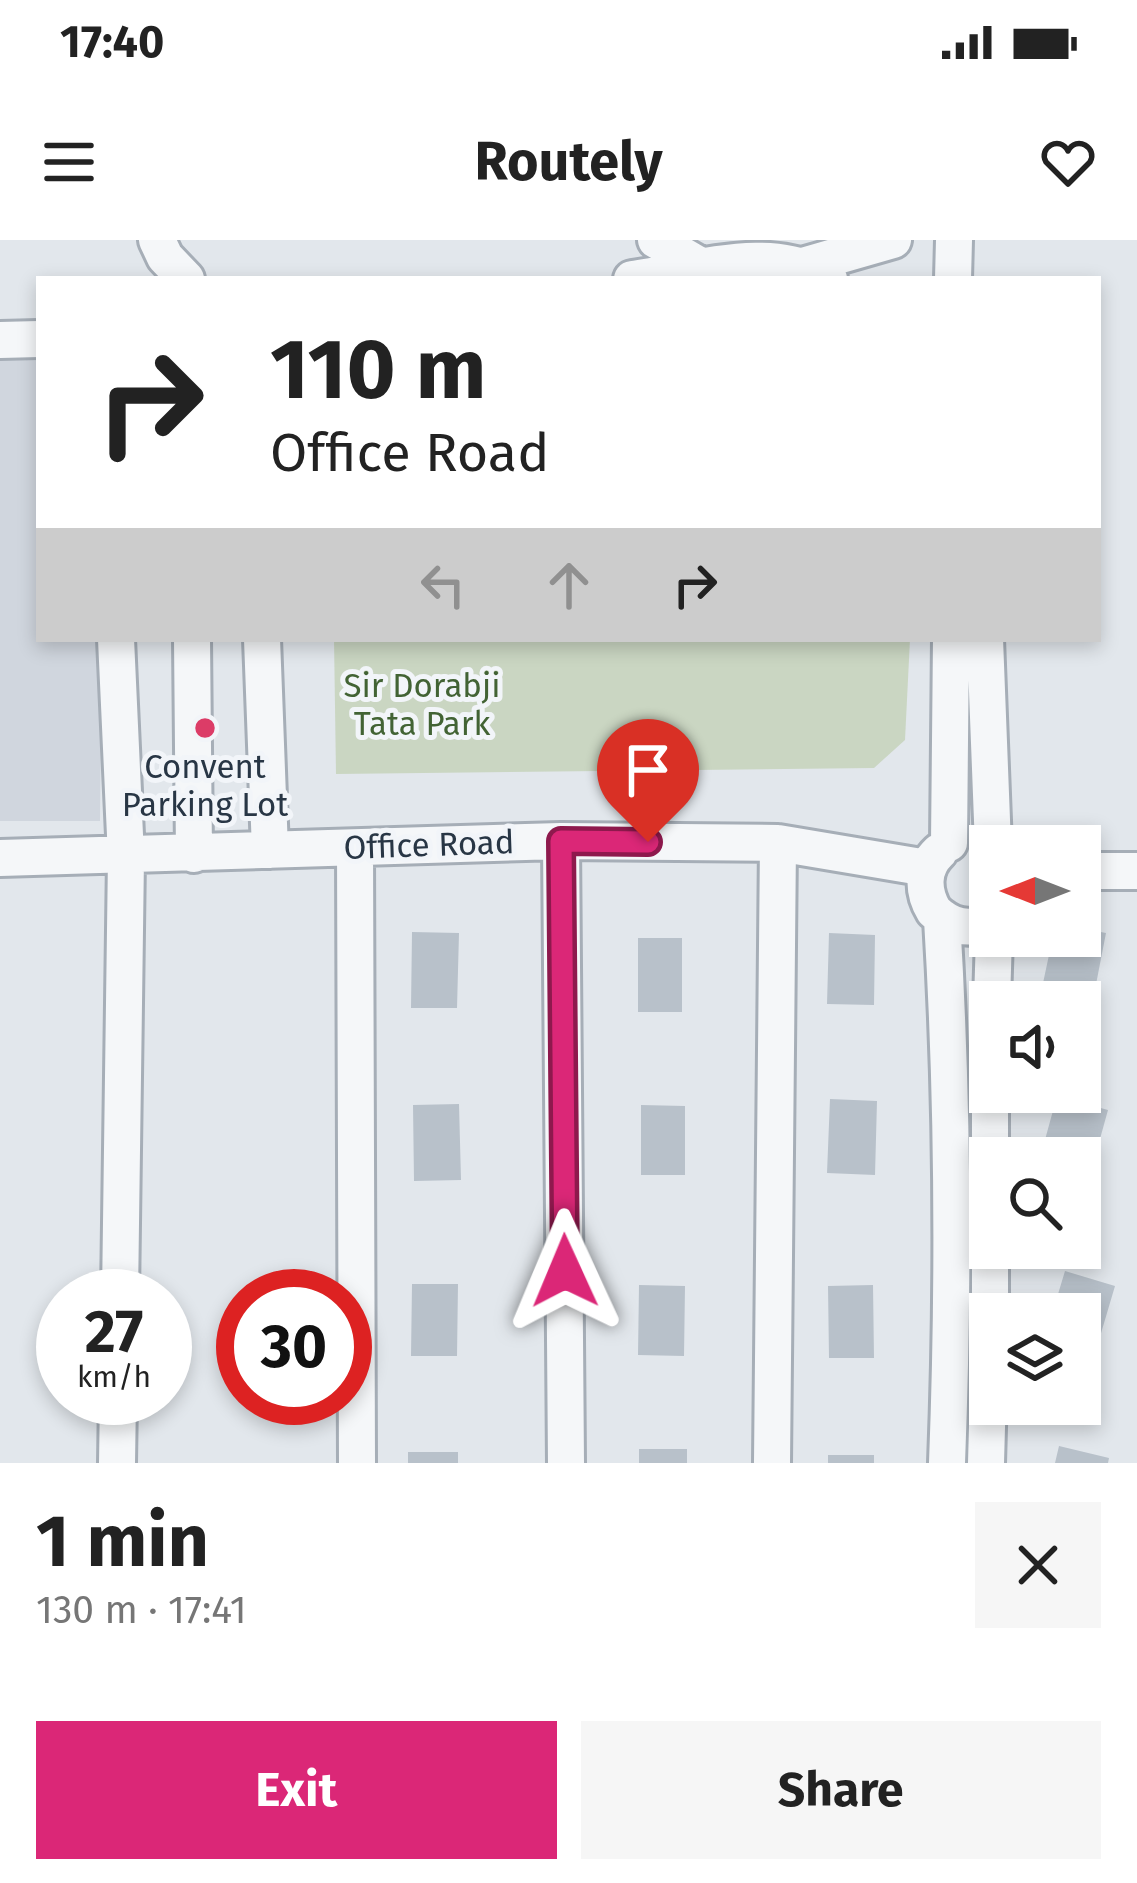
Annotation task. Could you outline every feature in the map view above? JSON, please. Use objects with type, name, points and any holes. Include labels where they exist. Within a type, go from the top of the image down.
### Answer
[{"type":"street","points":[[145,276],[147,240]]},
{"type":"street","points":[[157,240],[183,276]]},
{"type":"street","points":[[656,240],[699,265]]},
{"type":"street","points":[[646,276],[699,265],[817,272],[893,240]]},
{"type":"street","points":[[953,276],[954,240]]},
{"type":"street","points":[[976,240],[976,276]]},
{"type":"street","points":[[0,340],[36,339]]},
{"type":"street","points":[[116,642],[126,857],[120,1269]]},
{"type":"street","points":[[192,642],[194,854]]},
{"type":"street","points":[[262,642],[270,850]]},
{"type":"street","points":[[951,642],[938,856],[928,901],[942,919],[969,928]]},
{"type":"street","points":[[985,642],[992,825]]},
{"type":"street","points":[[561,841],[566,1463]]},
{"type":"street","name":"Office Road","points":[[0,858],[561,841],[778,843],[938,856],[969,842]]},
{"type":"street","points":[[772,1463],[778,843]]},
{"type":"street","points":[[355,848],[358,1463]]},
{"type":"street","points":[[1101,872],[1137,871]]},
{"type":"street","points":[[942,919],[952,1088],[954,1279],[947,1463]]},
{"type":"street","points":[[117,1463],[118,1425]]},
{"type":"street","points":[[986,1463],[987,1425]]},
{"type":"shaded area","points":[[36,340],[36,642],[102,642],[100,821],[0,821],[0,341]]},
{"type":"green space","name":"Sir Dorabji Tata Park","points":[[334,642],[910,642],[905,740],[874,768],[336,774]]},
{"type":"building","points":[[412,932],[459,933],[457,1008],[411,1008]]},
{"type":"building","points":[[1101,932],[1106,933],[1097,981],[1043,981],[1049,957],[1101,957]]},
{"type":"building","points":[[829,933],[875,935],[874,1005],[827,1004]]},
{"type":"building","points":[[638,938],[682,938],[682,1012],[638,1012]]},
{"type":"building","points":[[830,1099],[877,1101],[875,1175],[827,1173]]},
{"type":"building","points":[[459,1104],[461,1180],[414,1181],[413,1105]]},
{"type":"building","points":[[641,1105],[685,1106],[685,1175],[641,1175]]},
{"type":"building","points":[[1108,1110],[1101,1137],[1046,1137],[1052,1113]]},
{"type":"building","points":[[1065,1271],[1115,1286],[1101,1333],[1101,1293],[1058,1293]]},
{"type":"building","points":[[412,1284],[458,1284],[457,1356],[411,1356]]},
{"type":"building","points":[[639,1285],[685,1286],[684,1356],[638,1355]]},
{"type":"building","points":[[873,1285],[874,1358],[829,1358],[828,1286]]},
{"type":"building","points":[[1059,1446],[1109,1458],[1108,1463],[1055,1463]]},
{"type":"building","points":[[639,1449],[687,1449],[687,1463],[639,1463]]},
{"type":"building","points":[[408,1452],[458,1452],[458,1463],[408,1463]]},
{"type":"building","points":[[828,1455],[874,1455],[874,1463],[828,1463]]},
{"type":"place","name":"Convent Parking Lot","points":[[205,728]]},
{"type":"route","points":[[565,1271],[561,841],[648,842]]}]
